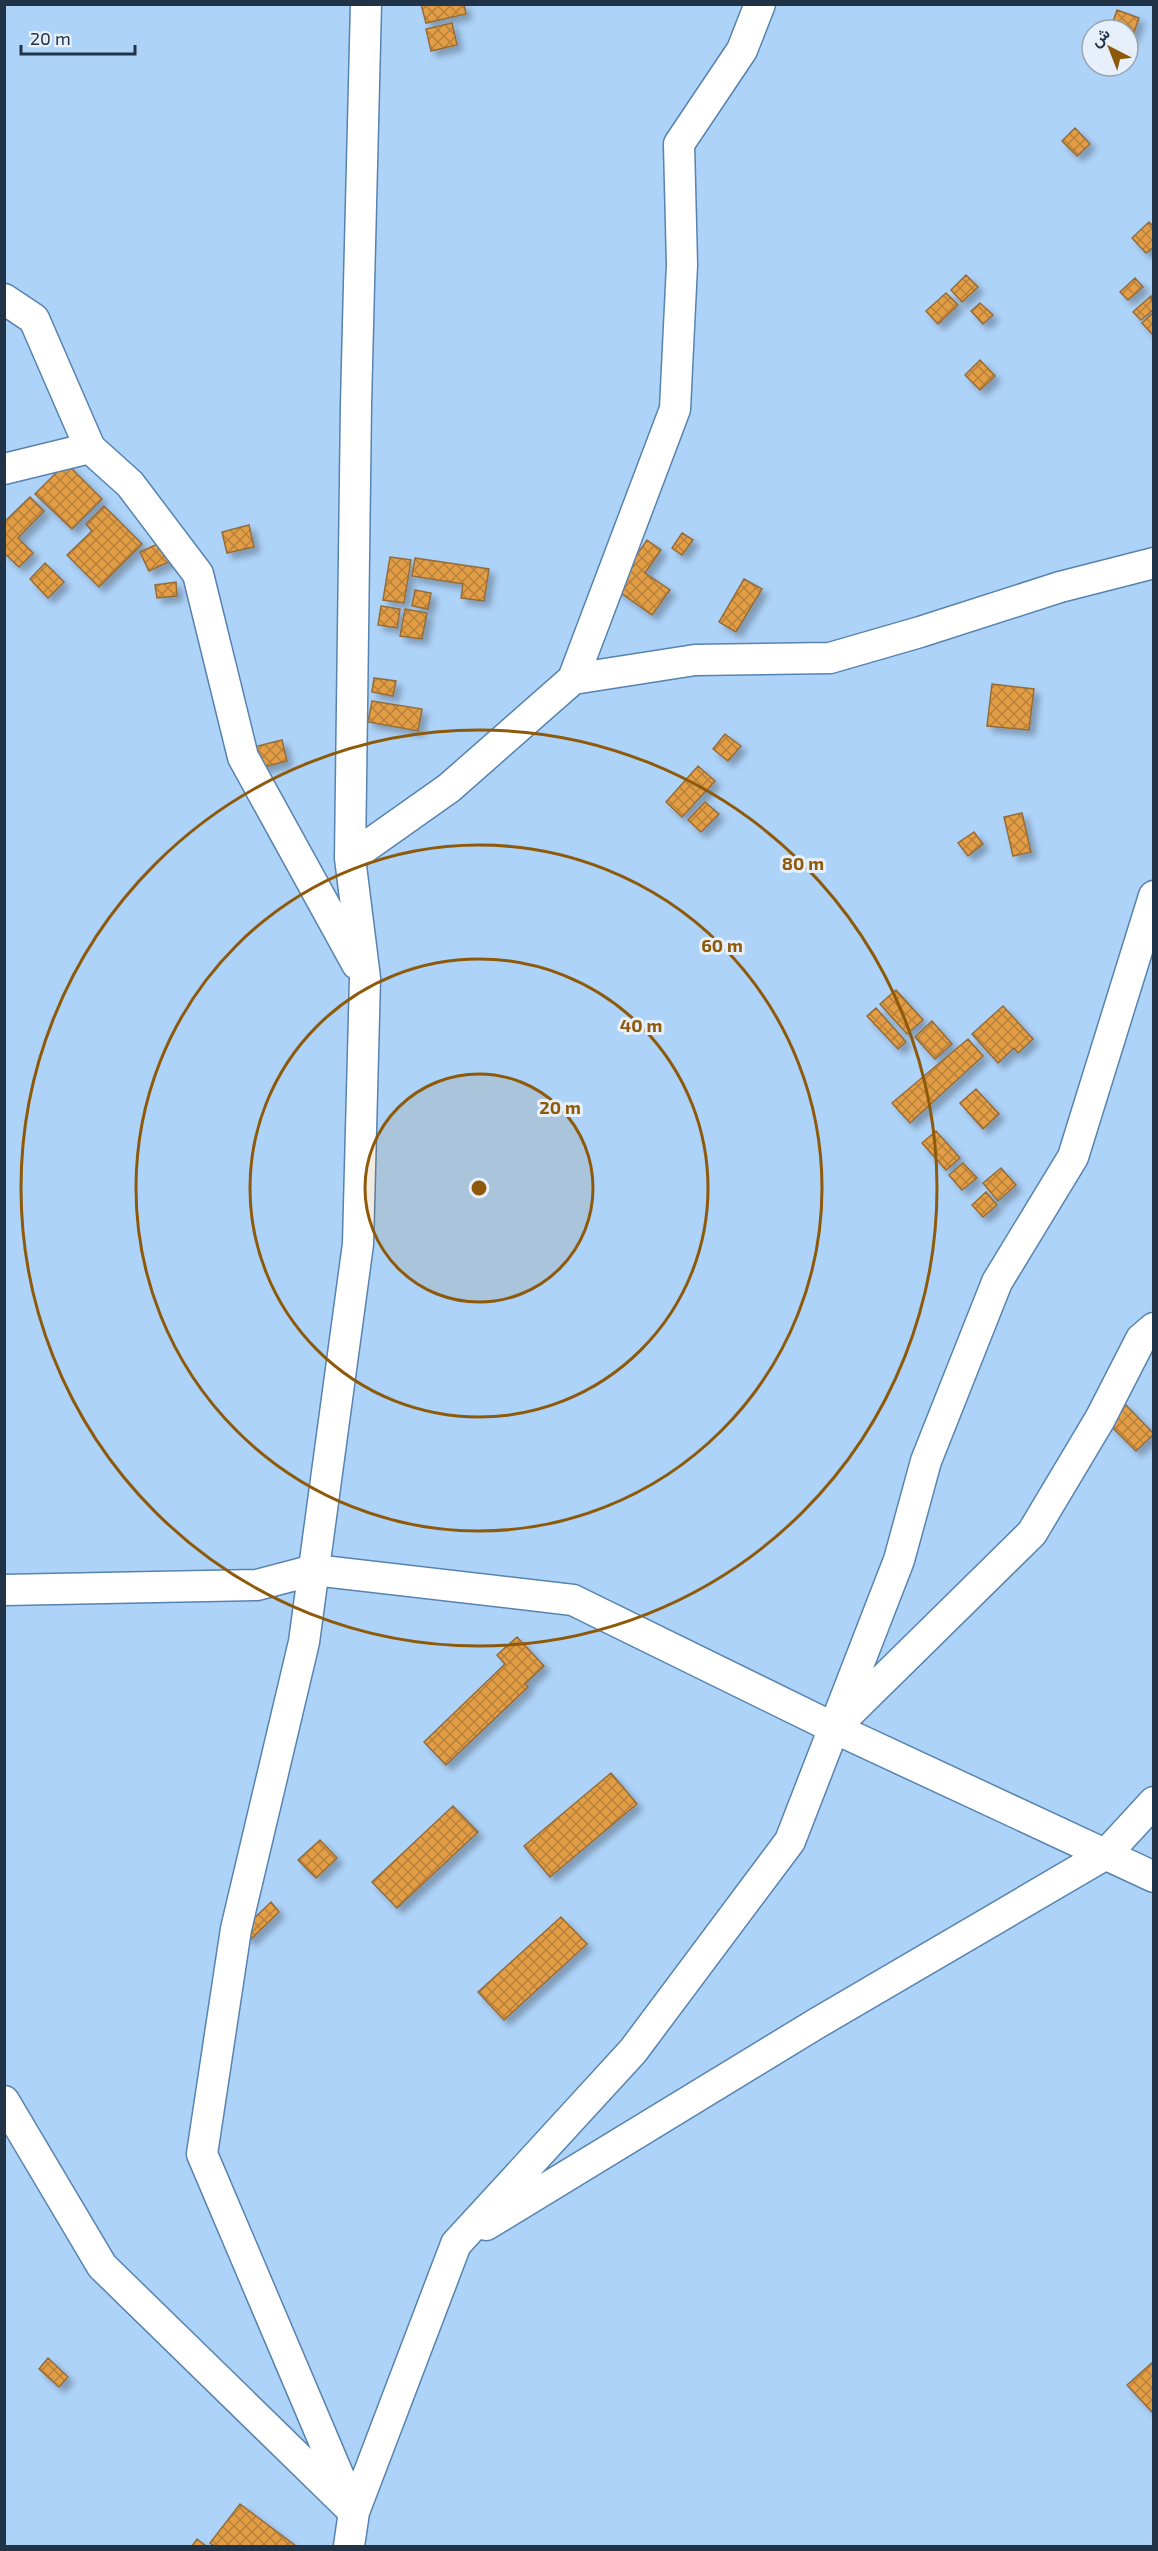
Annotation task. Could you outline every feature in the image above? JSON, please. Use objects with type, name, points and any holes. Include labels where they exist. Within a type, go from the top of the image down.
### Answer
[{"type":"street","points":[[354,2512],[202,2154],[236,1929],[304,1642],[358,1244],[365,978],[350,858],[356,405],[366,4]]},
{"type":"street","points":[[350,858],[449,788],[573,679],[675,409],[682,265],[679,144],[742,50],[760,4]]},
{"type":"street","points":[[4,299],[34,318],[90,448],[130,484],[198,574],[243,757],[365,978]]},
{"type":"street","points":[[4,469],[90,448]]},
{"type":"street","points":[[573,679],[696,660],[830,658],[1060,587],[1154,563]]},
{"type":"street","points":[[349,2547],[354,2512],[456,2244],[633,2051],[790,1841],[899,1560],[926,1461],[997,1282],[1073,1157],[1154,896]]},
{"type":"street","points":[[834,1728],[1032,1533],[1100,1419],[1141,1339],[1154,1328]]},
{"type":"street","points":[[4,1590],[257,1584],[314,1570],[573,1600],[834,1728],[1154,1877]]},
{"type":"street","points":[[456,2244],[819,2022],[1106,1854],[1154,1802]]},
{"type":"street","points":[[4,2101],[102,2266],[354,2512]]},
{"type":"building","points":[[421,4],[464,4],[466,14],[426,23]]},
{"type":"building","points":[[1117,10],[1139,18],[1114,18]]},
{"type":"building","points":[[452,23],[457,45],[431,51],[426,29]]},
{"type":"building","points":[[1075,128],[1090,144],[1077,156],[1062,141]]},
{"type":"building","points":[[1149,222],[1154,227],[1154,247],[1146,253],[1132,238]]},
{"type":"building","points":[[966,275],[978,287],[962,302],[951,290]]},
{"type":"building","points":[[1135,278],[1143,287],[1128,300],[1120,292]]},
{"type":"building","points":[[946,293],[958,305],[938,324],[926,311]]},
{"type":"building","points":[[1151,296],[1154,309],[1141,320],[1133,312]]},
{"type":"building","points":[[980,303],[993,315],[983,324],[971,311]]},
{"type":"building","points":[[1154,312],[1154,336],[1142,323]]},
{"type":"building","points":[[980,360],[995,376],[980,390],[965,375]]},
{"type":"building","points":[[66,463],[102,499],[72,529],[35,494]]},
{"type":"building","points":[[30,497],[44,511],[18,538],[33,553],[19,567],[4,553],[4,522]]},
{"type":"building","points":[[104,506],[142,544],[99,587],[67,555],[92,531],[86,524]]},
{"type":"building","points":[[249,525],[254,547],[227,553],[222,532]]},
{"type":"building","points":[[682,533],[693,540],[682,555],[672,548]]},
{"type":"building","points":[[647,540],[661,550],[645,573],[670,590],[652,615],[614,588]]},
{"type":"building","points":[[164,541],[173,560],[149,571],[140,552]]},
{"type":"building","points":[[390,557],[411,560],[404,603],[383,600]]},
{"type":"building","points":[[415,558],[489,569],[484,601],[461,598],[463,584],[412,576]]},
{"type":"building","points":[[45,563],[64,582],[48,598],[30,579]]},
{"type":"building","points":[[744,579],[762,589],[736,632],[719,622]]},
{"type":"building","points":[[176,582],[177,596],[157,598],[155,585]]},
{"type":"building","points":[[415,590],[431,593],[428,609],[412,606]]},
{"type":"building","points":[[381,606],[400,609],[397,628],[378,625]]},
{"type":"building","points":[[405,609],[427,613],[422,639],[400,636]]},
{"type":"building","points":[[374,678],[396,681],[393,696],[372,692]]},
{"type":"building","points":[[992,684],[1034,689],[1029,730],[987,726]]},
{"type":"building","points":[[372,701],[422,709],[418,731],[368,722]]},
{"type":"building","points":[[725,734],[741,746],[728,761],[713,749]]},
{"type":"building","points":[[282,740],[287,761],[256,769],[250,748]]},
{"type":"building","points":[[698,766],[715,781],[682,817],[666,802]]},
{"type":"building","points":[[705,802],[719,814],[701,832],[688,820]]},
{"type":"building","points":[[1022,813],[1031,852],[1013,856],[1004,817]]},
{"type":"building","points":[[974,832],[983,844],[968,856],[958,843]]},
{"type":"building","points":[[896,990],[923,1020],[907,1034],[880,1004]]},
{"type":"building","points":[[1003,1006],[1033,1039],[1018,1053],[1014,1048],[998,1063],[972,1034]]},
{"type":"building","points":[[876,1008],[906,1042],[898,1049],[867,1016]]},
{"type":"building","points":[[932,1021],[952,1044],[935,1059],[915,1037]]},
{"type":"building","points":[[968,1039],[983,1056],[910,1123],[892,1103]]},
{"type":"building","points":[[976,1089],[999,1114],[983,1129],[960,1103]]},
{"type":"building","points":[[936,1131],[960,1158],[946,1170],[922,1143]]},
{"type":"building","points":[[963,1163],[977,1178],[962,1190],[949,1175]]},
{"type":"building","points":[[1001,1168],[1016,1185],[998,1201],[983,1183]]},
{"type":"building","points":[[986,1192],[997,1205],[983,1217],[972,1205]]},
{"type":"building","points":[[1124,1403],[1154,1434],[1136,1451],[1106,1421]]},
{"type":"building","points":[[517,1637],[544,1666],[525,1684],[528,1687],[446,1765],[424,1742],[505,1664],[497,1655]]},
{"type":"building","points":[[611,1773],[637,1804],[550,1877],[524,1846]]},
{"type":"building","points":[[453,1806],[478,1832],[397,1908],[372,1882]]},
{"type":"building","points":[[320,1840],[337,1858],[316,1878],[298,1860]]},
{"type":"building","points":[[271,1902],[279,1912],[250,1940],[241,1931]]},
{"type":"building","points":[[561,1917],[587,1944],[504,2020],[478,1992]]},
{"type":"building","points":[[48,2358],[68,2377],[59,2387],[39,2369]]},
{"type":"building","points":[[1154,2361],[1154,2414],[1127,2385]]},
{"type":"building","points":[[240,2504],[296,2546],[214,2546],[210,2543]]},
{"type":"building","points":[[197,2539],[206,2546],[192,2546]]}]
